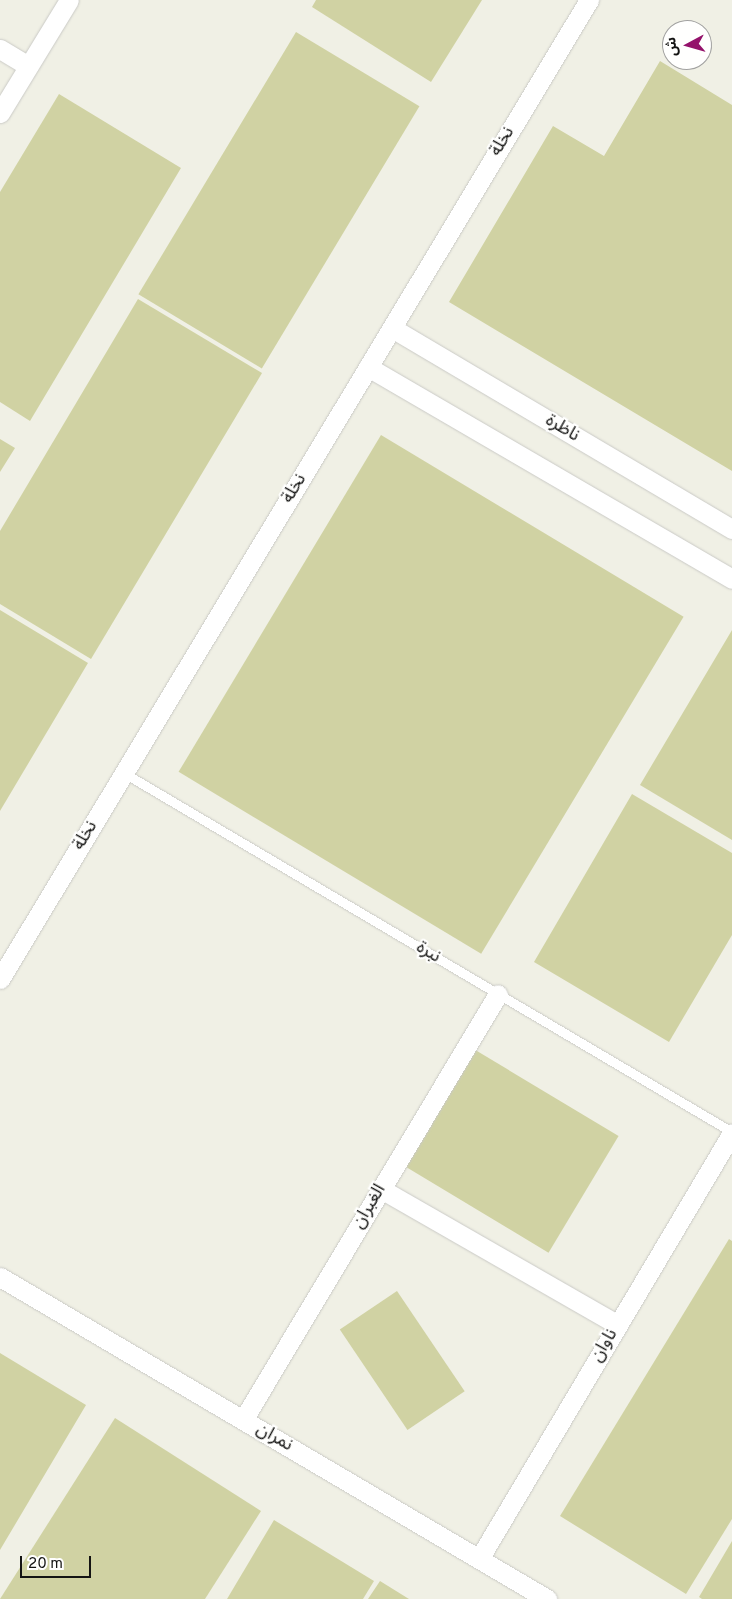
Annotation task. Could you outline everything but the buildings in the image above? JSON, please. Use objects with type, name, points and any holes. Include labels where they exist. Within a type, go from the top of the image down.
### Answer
[{"type":"street","points":[[0,111],[69,0]]},
{"type":"street","name":"نخلة","points":[[0,979],[589,0]]},
{"type":"street","points":[[0,49],[28,66]]},
{"type":"street","name":"ناظرة","points":[[392,328],[732,529]]},
{"type":"street","points":[[368,367],[732,579]]},
{"type":"street","name":"الغبران","points":[[243,1420],[498,994]]},
{"type":"street","name":"ناوان","points":[[479,1559],[732,1133]]},
{"type":"street","points":[[381,1189],[618,1325]]},
{"type":"street","name":"نمران","points":[[0,1277],[547,1599]]},
{"type":"lane","name":"نبرة","points":[[124,774],[732,1133]]},
{"type":"shaded area","points":[[0,0],[732,0],[732,1599],[0,1599]]}]
